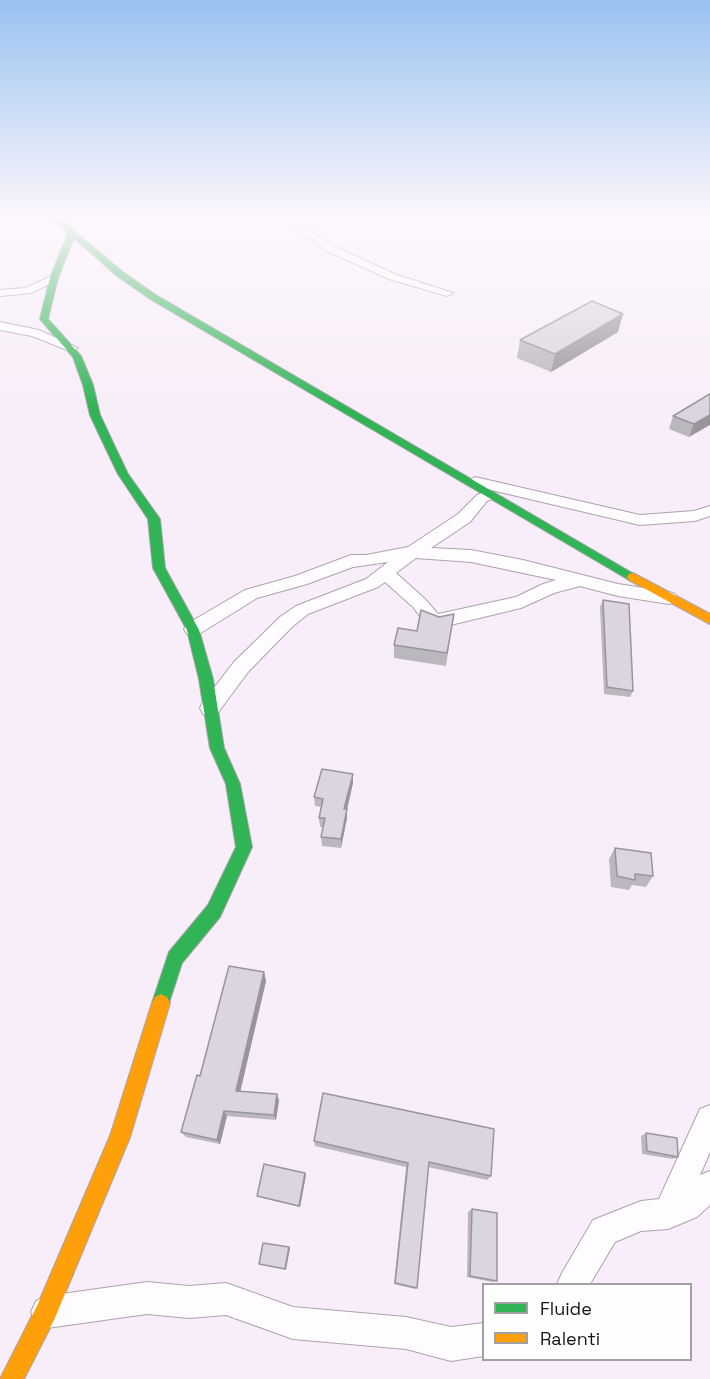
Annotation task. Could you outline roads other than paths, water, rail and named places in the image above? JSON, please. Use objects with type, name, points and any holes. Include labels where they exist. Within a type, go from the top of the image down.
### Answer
[{"type":"street","points":[[0,294],[27,291],[51,279]]},
{"type":"street","points":[[10,1379],[46,1312],[120,1137],[175,958],[214,911],[244,848],[233,784],[217,748],[206,679],[193,629],[159,568],[154,519],[123,474],[95,415],[88,385],[72,348],[44,319],[54,279]]},
{"type":"street","points":[[128,279],[153,297],[489,495],[710,620]]},
{"type":"street","points":[[401,279],[447,293]]},
{"type":"street","points":[[0,326],[35,333],[72,348]]},
{"type":"street","points":[[464,480],[578,504],[640,520],[695,516],[710,511]]},
{"type":"street","points":[[210,708],[241,667],[286,622],[302,610],[358,589],[384,575],[413,552],[464,518],[482,498],[489,495]]},
{"type":"street","points":[[193,629],[251,594],[301,580],[351,561],[366,561],[413,552],[471,556],[523,566],[618,591],[672,599]]},
{"type":"street","points":[[384,575],[393,579],[419,603],[432,619],[438,621],[521,602],[549,588],[569,585],[577,581]]},
{"type":"street","points":[[668,1214],[710,1119]]},
{"type":"street","points":[[574,1283],[604,1231],[641,1216],[668,1214],[686,1206],[710,1186]]},
{"type":"street","points":[[46,1312],[147,1298],[189,1302],[226,1299],[293,1323],[350,1330],[406,1333],[451,1344],[482,1339]]}]
